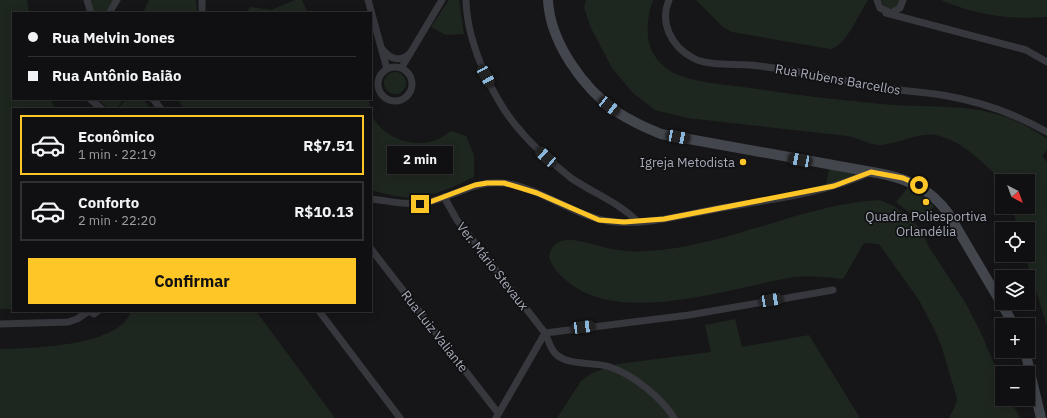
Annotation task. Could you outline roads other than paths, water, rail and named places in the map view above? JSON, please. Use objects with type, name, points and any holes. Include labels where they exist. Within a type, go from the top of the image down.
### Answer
[{"type":"street","points":[[87,0],[91,12]]},
{"type":"street","points":[[110,12],[117,0]]},
{"type":"street","points":[[202,0],[202,12]]},
{"type":"street","points":[[368,0],[372,12]]},
{"type":"street","points":[[402,68],[442,0]]},
{"type":"street","points":[[466,0],[470,32],[486,76],[501,103],[519,130],[567,174],[587,188],[612,201],[637,221]]},
{"type":"street","points":[[548,0],[553,29],[563,51],[574,67],[602,100],[631,120],[667,135],[871,172],[912,182],[931,194],[940,202],[1010,318]]},
{"type":"street","name":"Rua Rubens Barcellos","points":[[669,0],[664,15],[668,32],[683,51],[698,61],[758,66],[886,88],[942,95],[1000,110],[1028,121],[1047,132]]},
{"type":"street","points":[[877,0],[880,8],[886,12],[1026,50],[1047,62]]},
{"type":"street","points":[[886,12],[898,10],[902,0]]},
{"type":"street","points":[[372,13],[387,68]]},
{"type":"street","points":[[383,50],[389,56],[396,59],[404,58],[411,52]]},
{"type":"street","points":[[394,66],[402,68],[410,75],[412,86],[407,96],[396,101],[387,99],[379,90],[379,77],[387,68],[394,66]]},
{"type":"street","points":[[91,100],[101,108]]},
{"type":"street","points":[[154,100],[160,108]]},
{"type":"street","points":[[372,199],[420,204],[444,197],[475,185],[504,183],[537,193],[599,220],[610,222],[637,221],[664,219],[834,186],[871,172]]},
{"type":"street","name":"Ver. Mário Stevaux","points":[[444,197],[457,220],[545,333],[557,355],[580,363],[606,366],[628,376],[654,393],[663,402],[674,418]]},
{"type":"street","name":"Rua Luiz Valiante","points":[[372,250],[497,415]]},
{"type":"street","points":[[497,415],[545,333],[688,315],[833,290]]},
{"type":"street","points":[[0,324],[68,322],[77,319],[88,312]]},
{"type":"street","points":[[320,312],[400,418]]},
{"type":"street","points":[[1028,358],[1041,418]]},
{"type":"place","name":"Igreja Metodista","points":[[743,162]]},
{"type":"place","name":"Quadra Poliesportiva Orlandélia","points":[[926,202]]}]
